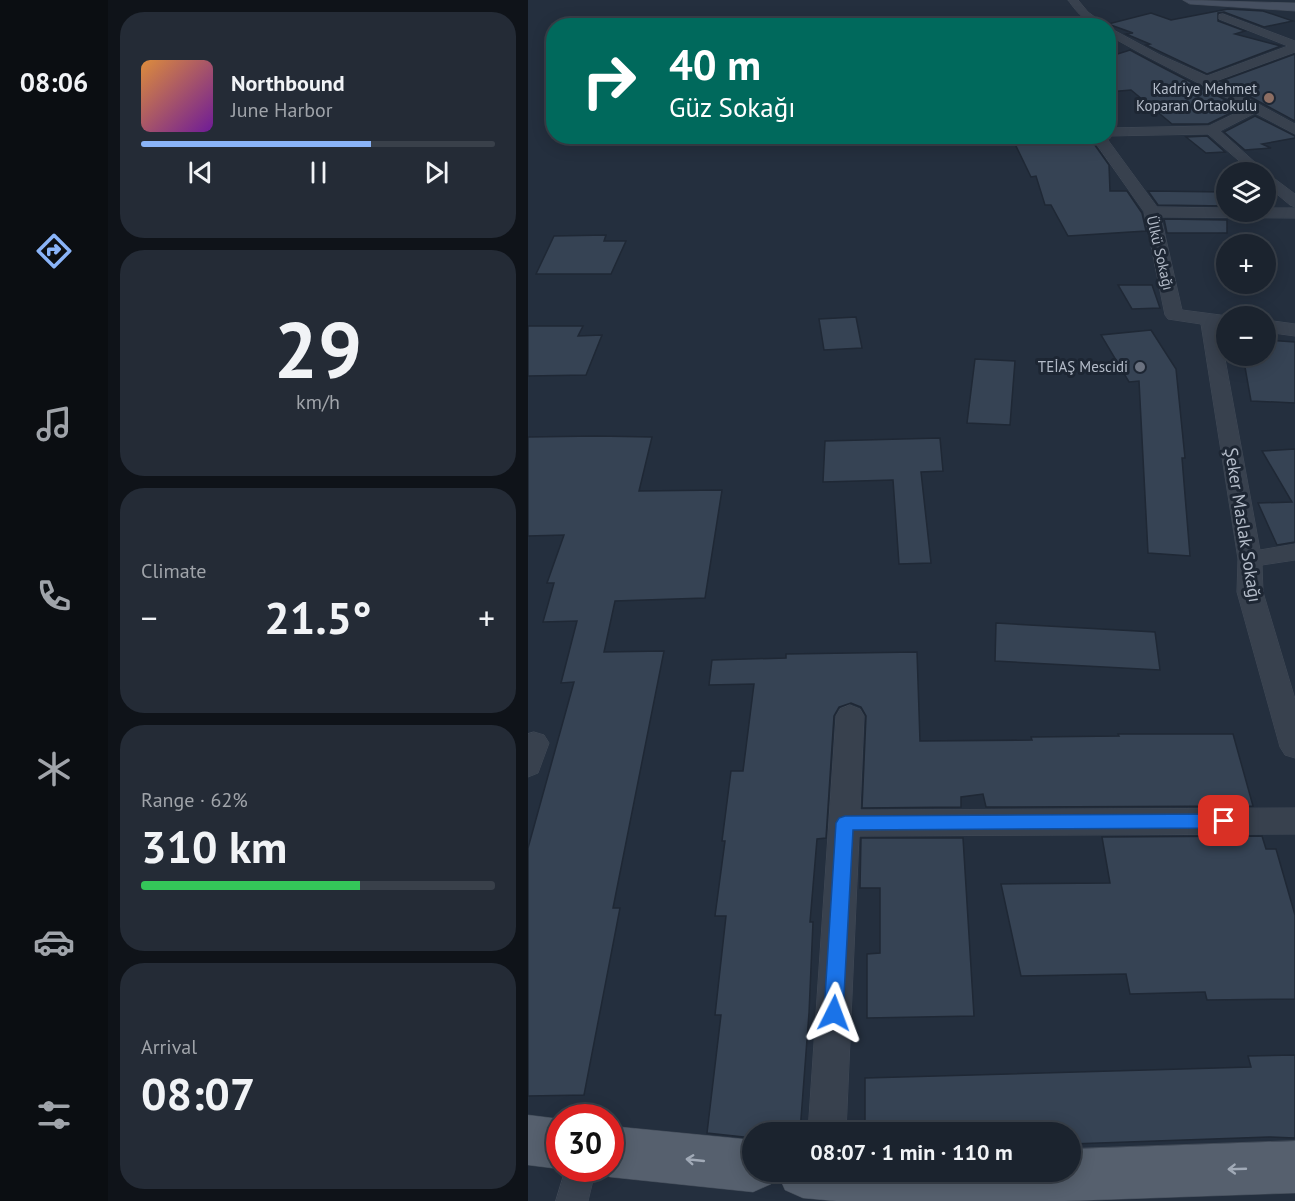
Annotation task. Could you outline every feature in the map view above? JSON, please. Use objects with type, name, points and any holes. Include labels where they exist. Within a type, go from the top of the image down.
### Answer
[{"type":"main road","points":[[1190,0],[1295,6]]},
{"type":"main road","points":[[1235,0],[1295,6]]},
{"type":"main road","points":[[528,1140],[546,1142]]},
{"type":"main road","points":[[624,1152],[742,1165]]},
{"type":"main road","points":[[1081,1175],[1295,1167]]},
{"type":"street","points":[[1074,1],[1090,18]]},
{"type":"street","points":[[1223,17],[1295,46]]},
{"type":"street","points":[[1116,35],[1295,130]]},
{"type":"street","points":[[1206,81],[1295,46]]},
{"type":"street","points":[[1116,132],[1211,130],[1256,108]]},
{"type":"street","points":[[1211,130],[1248,162]]},
{"type":"street","name":"Ülkü Sokağı","points":[[1104,144],[1152,212],[1174,315],[1216,320]]},
{"type":"street","points":[[1276,186],[1295,202]]},
{"type":"street","points":[[1152,212],[1295,213]]},
{"type":"street","points":[[1276,327],[1295,330]]},
{"type":"street","name":"Şeker Maslak Sokağı","points":[[1224,366],[1250,559],[1250,592],[1295,746]]},
{"type":"street","points":[[1250,559],[1295,552]]},
{"type":"street","points":[[823,1122],[845,823],[850,716]]},
{"type":"street","points":[[845,823],[1295,821]]},
{"type":"street","points":[[572,1201],[577,1182]]},
{"type":"building","points":[[1228,9],[1263,11],[1293,21],[1264,27],[1224,12],[1218,13],[1218,21],[1245,31],[1235,34],[1281,46],[1207,74],[1126,34],[1133,33],[1116,27],[1116,22],[1151,13],[1171,20]]},
{"type":"building","points":[[1130,50],[1241,108],[1208,124],[1172,124],[1131,90],[1116,91],[1116,54]]},
{"type":"building","points":[[1295,54],[1295,121],[1221,81]]},
{"type":"building","points":[[1255,116],[1295,138],[1262,144],[1271,148],[1245,150],[1224,132]]},
{"type":"building","points":[[1207,136],[1225,152],[1206,153],[1186,137]]},
{"type":"building","points":[[1015,144],[1094,144],[1109,165],[1110,191],[1127,191],[1142,213],[1146,231],[1068,236],[1051,205],[1045,205],[1036,176],[1031,177]]},
{"type":"building","points":[[1148,191],[1216,192],[1216,206],[1158,205]]},
{"type":"building","points":[[1164,219],[1227,222],[1227,233],[1167,233]]},
{"type":"building","points":[[606,235],[604,241],[626,241],[611,274],[536,274],[554,236]]},
{"type":"building","points":[[1118,285],[1152,285],[1160,308],[1132,309]]},
{"type":"building","points":[[856,317],[862,348],[824,350],[819,319]]},
{"type":"building","points":[[528,326],[583,326],[578,336],[602,335],[586,375],[528,376]]},
{"type":"building","points":[[1151,330],[1176,369],[1185,458],[1182,458],[1190,556],[1148,553],[1139,381],[1129,382],[1101,335]]},
{"type":"building","points":[[1276,341],[1295,342],[1295,403],[1251,401],[1245,366],[1276,366]]},
{"type":"building","points":[[975,359],[1015,361],[1010,425],[967,423]]},
{"type":"building","points":[[528,437],[652,437],[639,491],[722,490],[705,598],[615,601],[604,652],[664,651],[613,908],[620,908],[584,1095],[528,1096],[528,848],[574,682],[561,683],[577,621],[543,622],[554,583],[547,583],[564,535],[528,536]]},
{"type":"building","points":[[940,438],[943,471],[921,472],[931,563],[899,564],[893,480],[823,482],[825,441]]},
{"type":"building","points":[[1295,449],[1295,542],[1277,545],[1258,503],[1292,502],[1262,451]]},
{"type":"building","points":[[996,623],[1155,632],[1160,670],[995,661]]},
{"type":"building","points":[[917,652],[920,741],[1032,740],[1031,737],[1119,736],[1118,734],[1233,734],[1253,806],[986,807],[983,794],[961,797],[961,807],[862,808],[866,716],[861,707],[851,703],[839,707],[834,716],[826,838],[817,839],[810,922],[813,922],[809,1013],[801,1122],[742,1122],[742,1137],[707,1133],[721,1015],[715,1015],[726,916],[715,916],[725,841],[722,841],[731,771],[743,771],[754,684],[709,685],[712,660],[786,658],[786,654]]},
{"type":"building","points":[[1262,836],[1266,849],[1276,849],[1295,915],[1295,999],[1207,1000],[1205,992],[1130,994],[1126,974],[1021,976],[1001,884],[1110,883],[1102,837]]},
{"type":"building","points":[[861,838],[963,838],[974,1016],[867,1018],[867,954],[880,953],[880,888],[860,888]]},
{"type":"building","points":[[1295,1055],[1295,1138],[1081,1144],[1081,1122],[865,1122],[865,1078],[1251,1067],[1248,1056]]},
{"type":"place","name":"Kadriye Mehmet Koparan Ortaokulu","points":[[1269,98]]},
{"type":"place","name":"TEİAŞ Mescidi","points":[[1140,367]]},
{"type":"route","points":[[834,1013],[845,823],[1224,821]]}]
